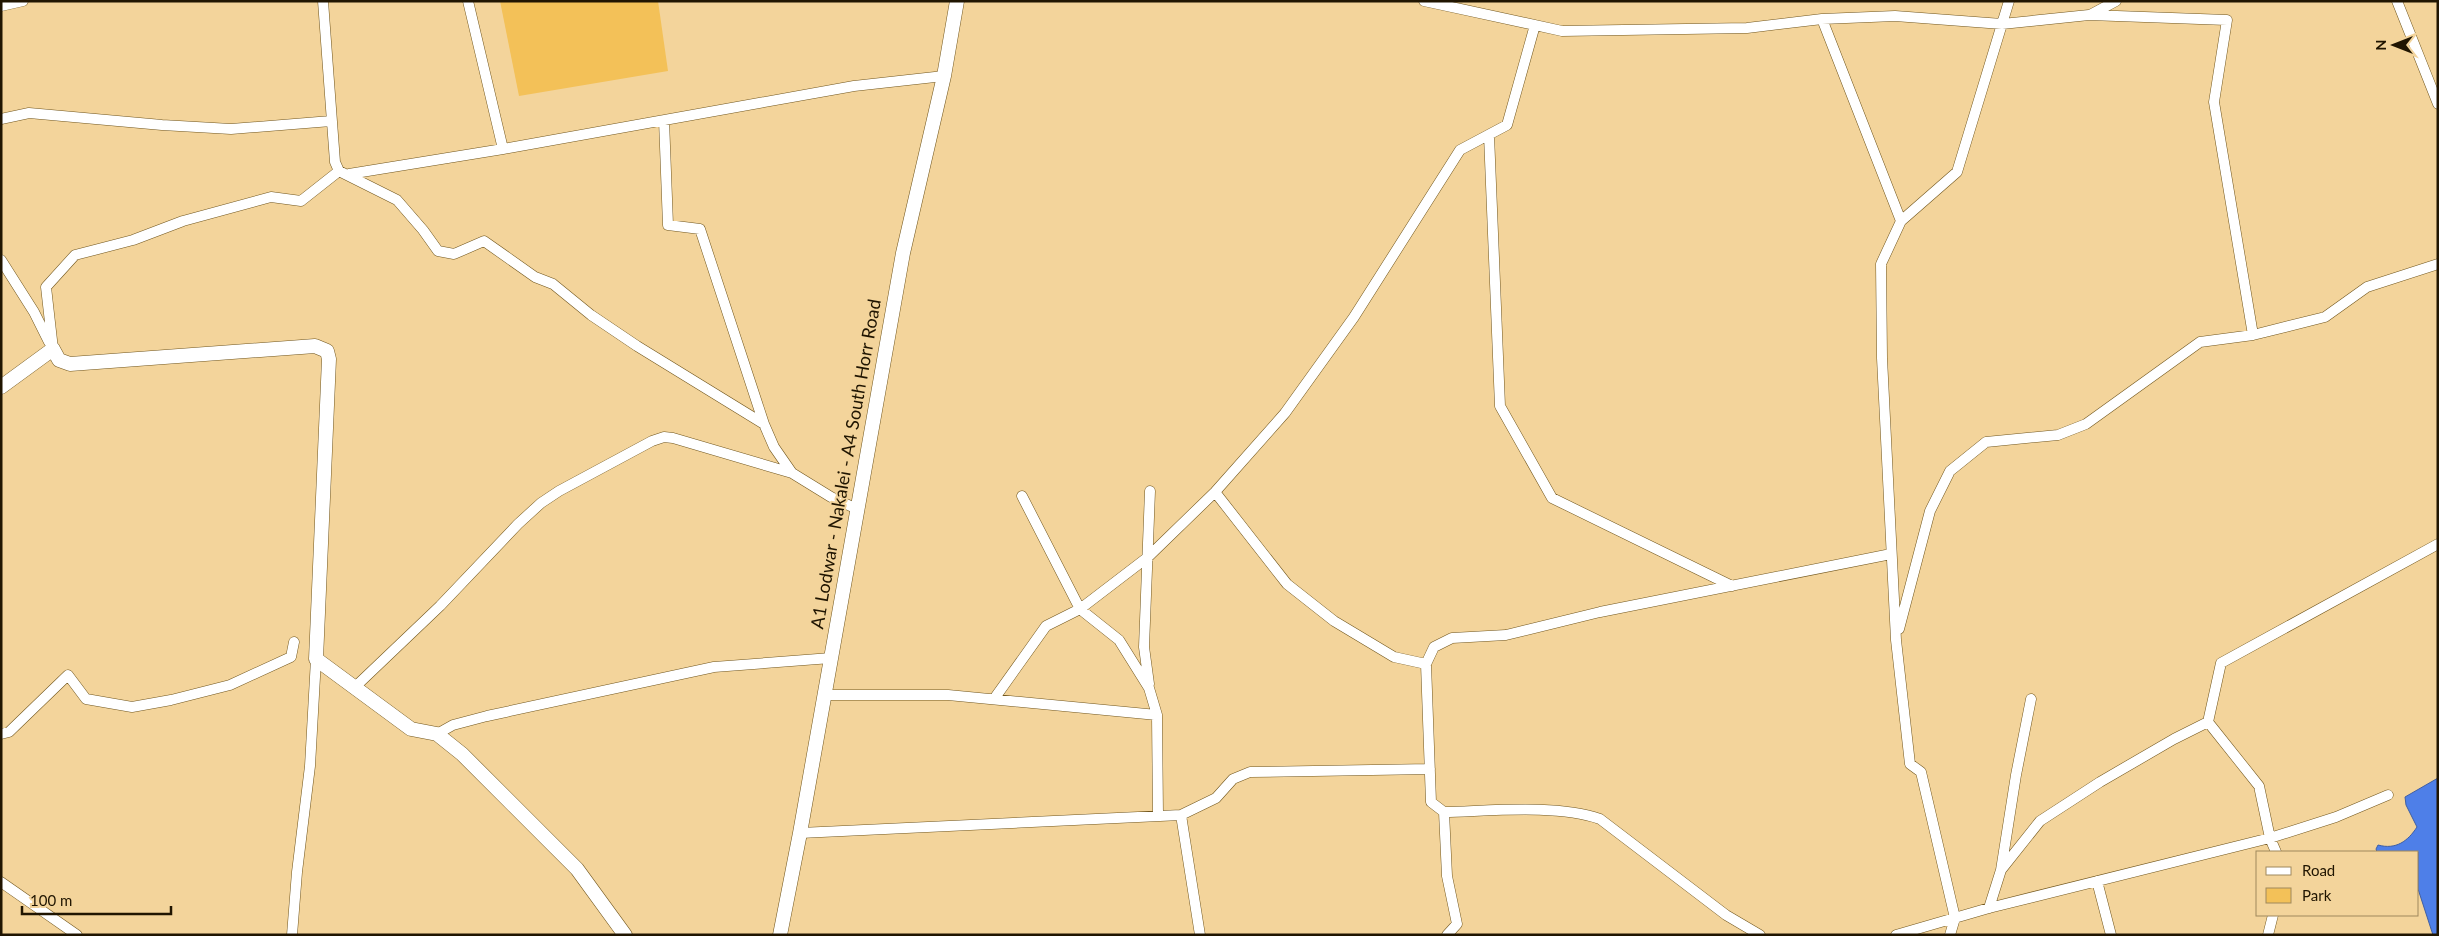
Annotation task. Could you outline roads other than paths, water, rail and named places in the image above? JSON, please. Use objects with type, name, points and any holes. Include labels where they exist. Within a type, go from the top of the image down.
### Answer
[{"type":"street","points":[[1,6],[23,1]]},
{"type":"street","points":[[323,1],[335,162],[342,172],[397,200],[424,230],[438,251],[454,254],[484,241],[535,277],[553,284],[591,315],[630,341],[764,424]]},
{"type":"street","points":[[468,1],[502,149]]},
{"type":"street","name":"A1 Lodwar - Nakalei - A4 South Horr Road","points":[[780,935],[800,834],[903,253],[944,76],[957,1]]},
{"type":"street","points":[[1424,1],[1562,31],[1747,28],[1822,19],[1895,16],[2002,24],[2089,16],[2227,20],[2214,102],[2253,335]]},
{"type":"street","points":[[1950,935],[1954,918],[1921,772],[1910,764],[1896,640],[1882,358],[1881,264],[1901,221],[1957,172],[2009,1]]},
{"type":"street","points":[[2089,16],[2116,1]]},
{"type":"street","points":[[2397,1],[2438,104]]},
{"type":"street","points":[[1822,19],[1901,221]]},
{"type":"street","points":[[994,699],[1046,626],[1080,609],[1148,558],[1215,492],[1284,413],[1354,317],[1460,150],[1507,125],[1535,25]]},
{"type":"street","points":[[53,350],[46,287],[75,255],[133,240],[183,221],[271,197],[300,201],[342,172],[354,174],[854,86],[944,76]]},
{"type":"street","points":[[1,119],[29,114],[231,129],[331,121]]},
{"type":"street","points":[[664,120],[668,225],[700,229],[764,424],[774,447],[792,473]]},
{"type":"street","points":[[1489,134],[1500,406],[1552,498],[1732,586]]},
{"type":"street","points":[[1,260],[34,312],[59,360],[70,364],[315,346],[327,351],[329,365],[310,766],[297,872],[292,935]]},
{"type":"street","points":[[1896,640],[1930,511],[1950,471],[1986,442],[2058,434],[2086,424],[2200,342],[2253,335],[2325,317],[2367,287],[2438,264]]},
{"type":"street","points":[[1,387],[53,350]]},
{"type":"street","points":[[355,688],[440,606],[541,502],[652,441],[664,437],[673,438],[792,473],[831,497],[857,509]]},
{"type":"street","points":[[1150,491],[1144,647],[1149,688],[1157,714],[1158,816]]},
{"type":"street","points":[[1215,492],[1287,584],[1334,622],[1394,657],[1426,664]]},
{"type":"street","points":[[1022,496],[1080,609],[1119,640],[1149,688]]},
{"type":"street","points":[[2001,870],[2040,821],[2108,777],[2208,722],[2222,664],[2438,544]]},
{"type":"street","points":[[1760,935],[1726,915],[1600,819],[1584,813],[1562,811],[1444,812],[1431,802],[1426,664],[1434,647],[1452,638],[1506,635],[1600,612],[1891,554]]},
{"type":"street","points":[[1,734],[9,732],[68,675],[86,699],[132,707],[230,686],[291,657],[294,642]]},
{"type":"street","points":[[437,734],[453,725],[487,716],[714,667],[831,658]]},
{"type":"street","points":[[316,659],[411,729],[437,734],[462,754],[577,869],[625,935]]},
{"type":"street","points":[[824,695],[948,695],[1157,714]]},
{"type":"street","points":[[1989,908],[2001,870],[2016,775],[2031,699]]},
{"type":"street","points":[[2208,722],[2259,786],[2270,838],[2276,851]]},
{"type":"street","points":[[800,834],[1181,814],[1216,798],[1233,779],[1250,772],[1430,769]]},
{"type":"street","points":[[1896,935],[1989,908],[2270,838],[2336,817],[2388,795]]},
{"type":"street","points":[[1444,812],[1446,876],[1457,924],[1447,935]]},
{"type":"street","points":[[1181,814],[1200,935]]},
{"type":"street","points":[[2097,880],[2111,935]]},
{"type":"street","points":[[1,882],[77,935]]},
{"type":"street","points":[[2268,935],[2273,916]]},
{"type":"water","points":[[2438,778],[2438,935],[2433,935],[2419,892],[2419,851],[2377,851],[2376,849],[2378,845],[2390,846],[2401,843],[2417,827],[2406,805],[2405,797]]}]
